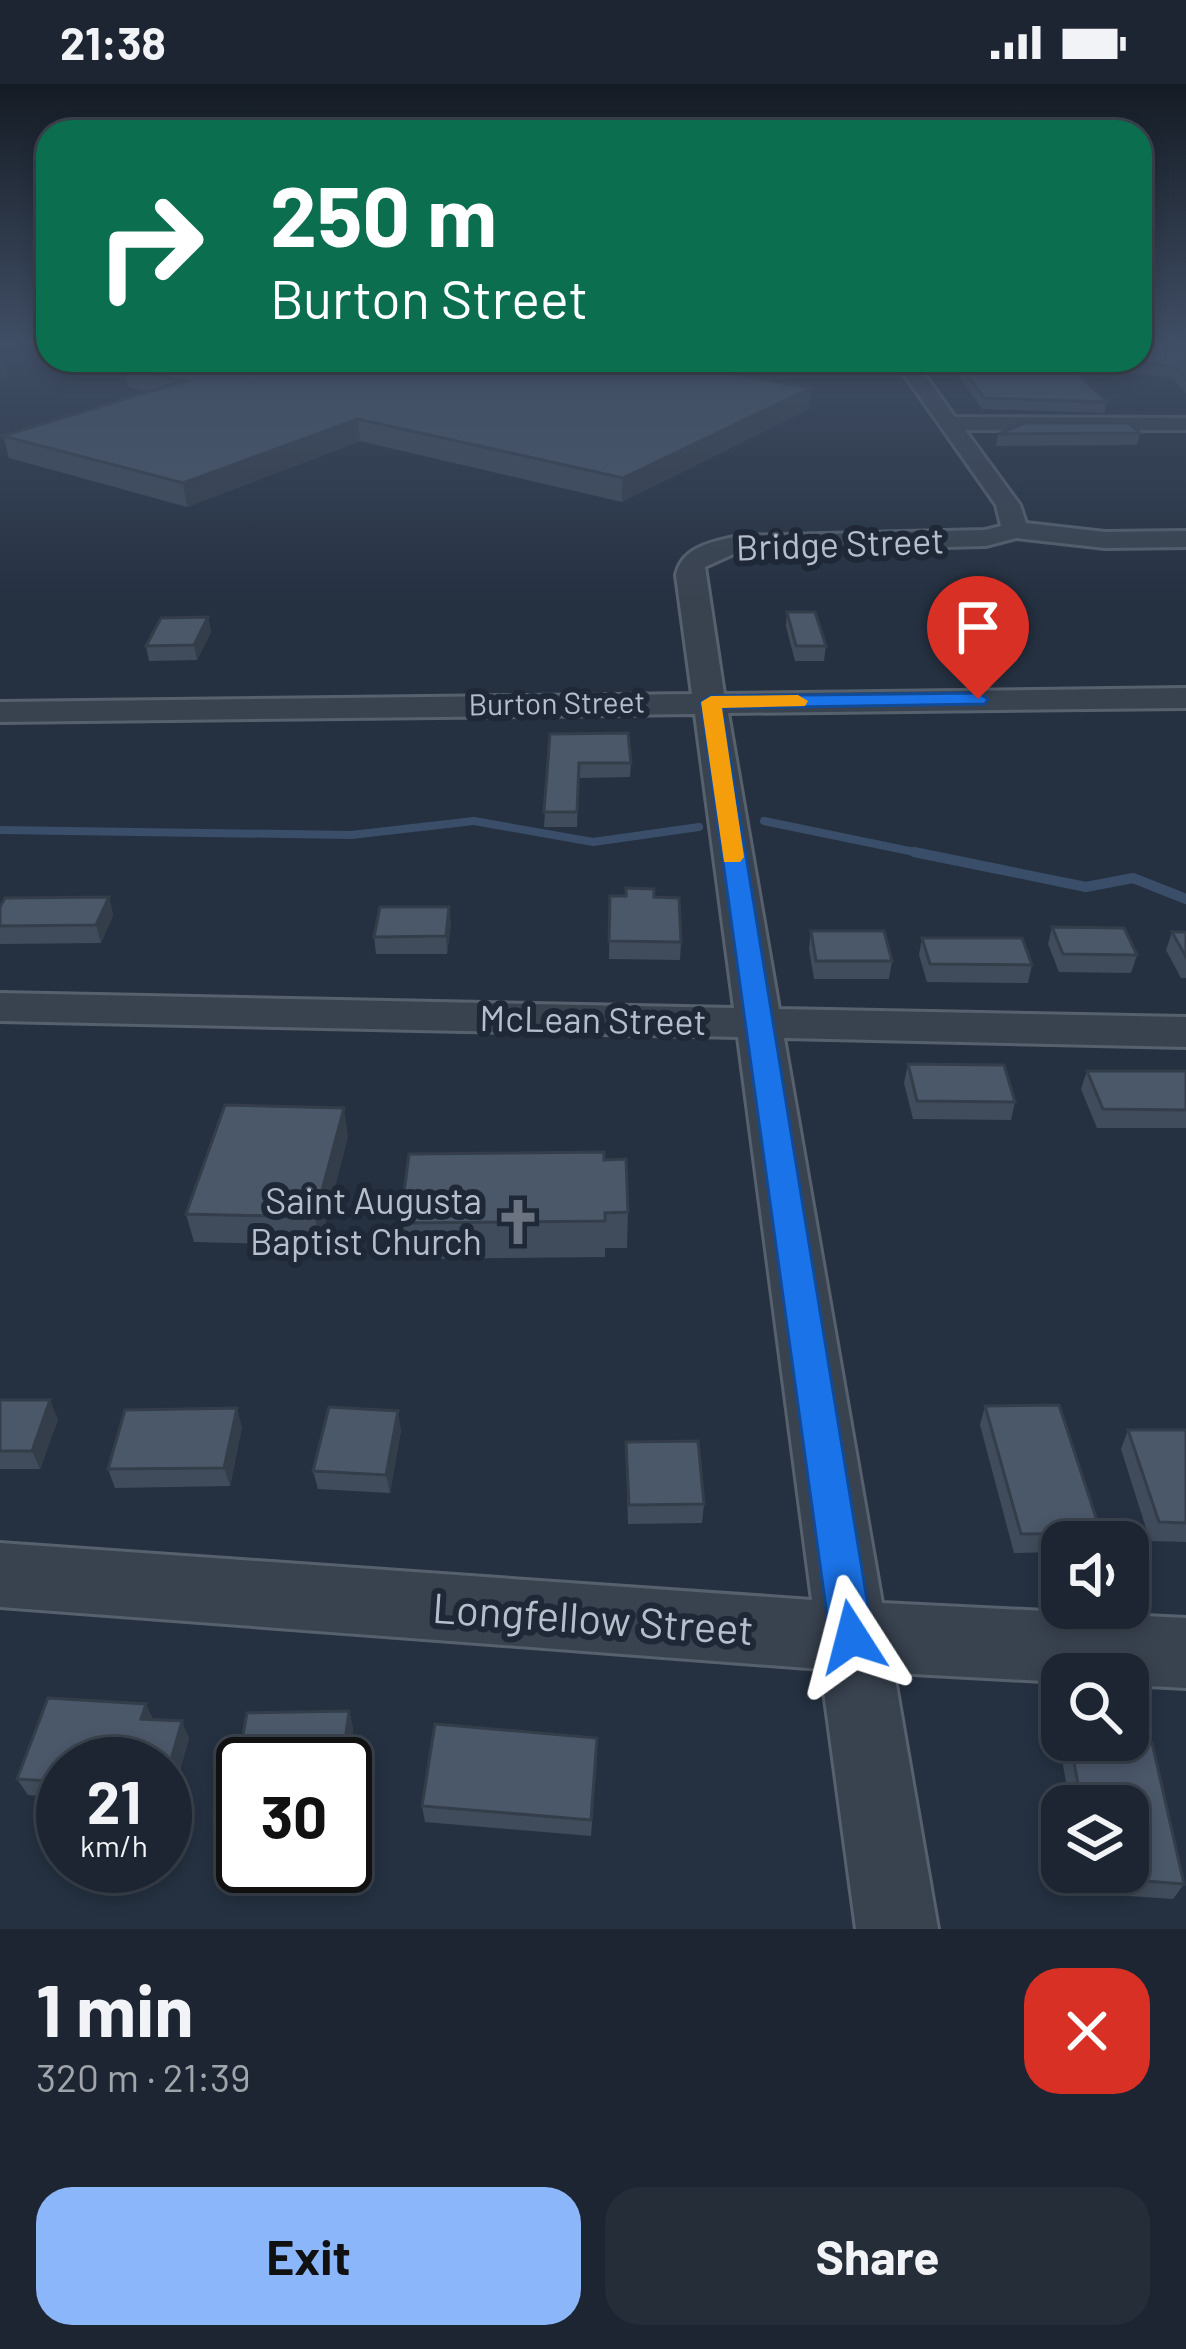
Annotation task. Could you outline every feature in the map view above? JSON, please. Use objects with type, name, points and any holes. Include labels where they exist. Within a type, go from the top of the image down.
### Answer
[{"type":"street","points":[[954,430],[1008,505],[1015,530],[1105,539],[1186,539]]},
{"type":"street","name":"Bridge Street","points":[[897,1929],[692,593],[692,564],[701,555],[738,544],[774,540],[957,539],[1015,530]]},
{"type":"street","name":"Burton Street","points":[[0,712],[1186,698]]},
{"type":"street","name":"McLean Street","points":[[0,1007],[1186,1032]]},
{"type":"street","name":"Longfellow Street","points":[[0,1575],[852,1637],[1186,1653]]},
{"type":"building","points":[[23,430],[328,430],[183,483],[3,436]]},
{"type":"building","points":[[408,430],[723,430],[623,478]]},
{"type":"building","points":[[1007,430],[1140,433],[998,434]]},
{"type":"building","points":[[787,612],[815,612],[826,646],[796,646]]},
{"type":"building","points":[[208,617],[194,645],[146,646],[161,618]]},
{"type":"building","points":[[628,733],[631,763],[579,763],[577,812],[544,812],[550,734]]},
{"type":"building","points":[[626,888],[654,889],[654,897],[679,898],[681,942],[609,941],[610,896],[626,896]]},
{"type":"building","points":[[109,897],[96,925],[0,926],[5,898]]},
{"type":"building","points":[[380,907],[449,907],[446,936],[374,937]]},
{"type":"building","points":[[1052,927],[1124,928],[1137,955],[1063,954]]},
{"type":"building","points":[[811,931],[884,931],[892,961],[816,961]]},
{"type":"building","points":[[1172,932],[1186,932],[1186,957]]},
{"type":"building","points":[[922,938],[1022,938],[1032,965],[930,964]]},
{"type":"building","points":[[908,1064],[1004,1065],[1015,1102],[917,1101]]},
{"type":"building","points":[[1087,1071],[1186,1071],[1186,1110],[1103,1109]]},
{"type":"building","points":[[225,1105],[344,1108],[315,1217],[186,1214]]},
{"type":"building","points":[[604,1152],[604,1160],[626,1159],[628,1212],[605,1213],[605,1221],[400,1223],[409,1154]]},
{"type":"building","points":[[0,1400],[50,1400],[32,1451],[0,1451]]},
{"type":"building","points":[[1059,1405],[1097,1521],[1041,1521],[1041,1534],[1021,1534],[985,1406]]},
{"type":"building","points":[[329,1407],[398,1411],[386,1475],[313,1471]]},
{"type":"building","points":[[237,1408],[224,1468],[108,1469],[125,1410]]},
{"type":"building","points":[[1128,1430],[1186,1430],[1186,1523],[1159,1522]]},
{"type":"building","points":[[698,1441],[704,1504],[629,1505],[626,1442]]},
{"type":"building","points":[[48,1698],[146,1704],[141,1719],[182,1721],[177,1737],[36,1737],[36,1780],[17,1779]]},
{"type":"building","points":[[349,1711],[346,1737],[243,1737],[247,1713]]},
{"type":"building","points":[[435,1724],[597,1738],[591,1820],[422,1806]]},
{"type":"building","points":[[1152,1743],[1184,1884],[1149,1881],[1149,1785],[1078,1785],[1074,1761],[1149,1761]]},
{"type":"waterway","points":[[0,830],[351,835],[474,821],[593,842],[699,827]]},
{"type":"waterway","points":[[764,821],[929,855]]},
{"type":"waterway","points":[[914,852],[1086,887],[1133,878],[1186,899]]},
{"type":"slow traffic","points":[[732,857],[711,702],[798,701]]},
{"type":"place","name":"Saint Augusta Baptist Church","points":[[518,1222]]},
{"type":"route","points":[[852,1637],[711,702],[978,699]]}]
